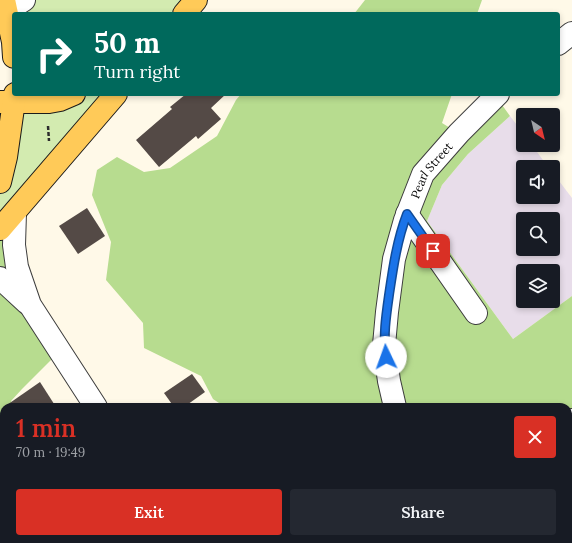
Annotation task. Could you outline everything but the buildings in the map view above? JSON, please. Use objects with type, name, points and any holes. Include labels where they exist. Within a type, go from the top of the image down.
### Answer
[{"type":"main road","points":[[186,12],[196,0]]},
{"type":"main road","points":[[0,182],[6,157],[10,99],[49,102],[69,96]]},
{"type":"main road","points":[[0,230],[114,96]]},
{"type":"street","points":[[560,42],[572,33]]},
{"type":"street","name":"Pearl Street","points":[[394,403],[389,381],[384,345],[394,259],[407,214],[423,174],[459,133],[496,96]]},
{"type":"street","points":[[15,213],[14,245],[17,267],[30,305],[93,403]]},
{"type":"street","points":[[407,214],[476,313]]},
{"type":"street","points":[[0,278],[30,305]]},
{"type":"shaded area","points":[[510,116],[516,124],[516,152],[537,152],[543,160],[516,160],[516,204],[560,204],[560,182],[572,198],[572,296],[560,305],[560,264],[516,264],[516,308],[556,308],[513,339],[427,221],[442,185],[468,154]]},
{"type":"green space","points":[[22,0],[185,0],[175,12],[15,12]]},
{"type":"green space","points":[[365,0],[482,0],[478,12],[356,12]]},
{"type":"green space","points":[[16,96],[103,96],[0,222],[0,178]]},
{"type":"green space","points":[[239,96],[451,96],[442,123],[460,134],[497,98],[510,116],[468,154],[442,185],[427,221],[513,339],[556,308],[560,308],[560,305],[572,296],[572,403],[219,403],[213,399],[201,376],[144,348],[143,323],[106,280],[111,242],[92,195],[97,170],[117,157],[144,172],[170,168],[217,136]]},
{"type":"green space","points":[[0,222],[15,242],[60,351],[22,389],[11,401],[12,403],[0,403]]},
{"type":"route","points":[[386,357],[384,345],[394,259],[407,214],[433,251]]}]
